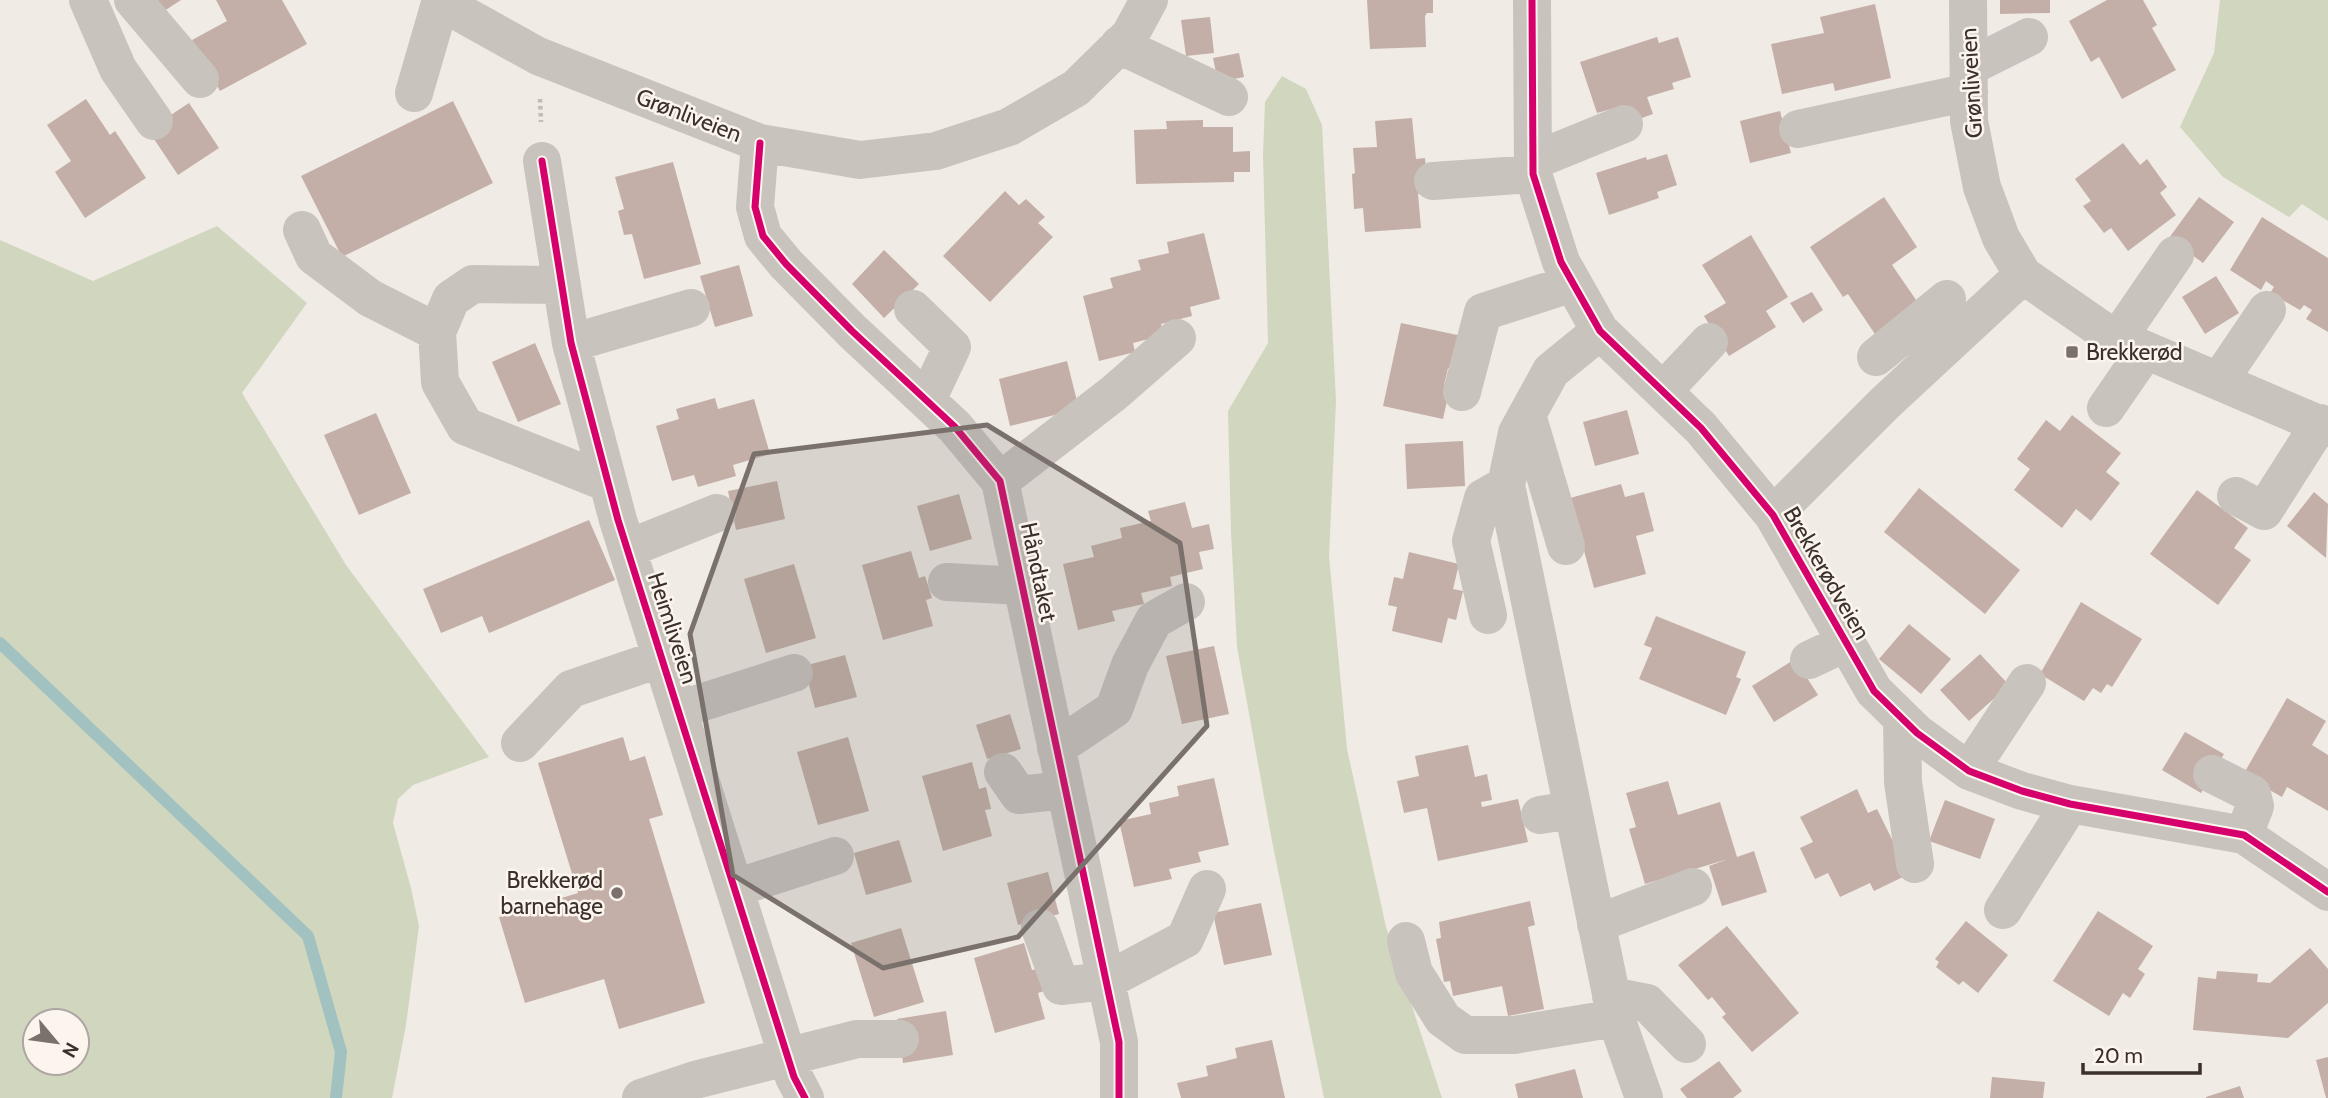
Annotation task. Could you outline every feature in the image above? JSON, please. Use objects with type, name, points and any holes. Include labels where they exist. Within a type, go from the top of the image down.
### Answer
[{"type":"street","points":[[88,0],[118,69],[154,121]]},
{"type":"street","points":[[133,0],[200,79]]},
{"type":"street","points":[[414,93],[442,0]]},
{"type":"street","name":"Grønliveien","points":[[442,0],[538,56],[760,144],[860,160],[936,151],[1009,127],[1076,88],[1130,35],[1149,0]]},
{"type":"street","name":"Brekkerødveien","points":[[1532,0],[1533,167],[1560,262],[1600,331],[1701,428],[1773,515],[1844,643],[1874,691],[1917,733],[1969,771],[2022,791],[2070,804],[2244,835],[2328,892]]},
{"type":"street","name":"Grønliveien","points":[[1968,0],[1969,121],[1982,187],[2001,238],[2023,275],[2108,334],[2324,425]]},
{"type":"street","points":[[1798,129],[1969,79],[2029,37]]},
{"type":"street","points":[[1119,45],[1229,97]]},
{"type":"street","points":[[1433,181],[1533,167],[1624,124]]},
{"type":"street","name":"Håndtaket","points":[[760,144],[755,207],[763,236],[786,264],[852,331],[955,427],[1000,481],[1119,1042],[1119,1098]]},
{"type":"street","name":"Heimliveien","points":[[542,160],[571,343],[608,483],[794,1077],[805,1098]]},
{"type":"street","points":[[302,230],[314,256],[325,265],[370,298],[437,332]]},
{"type":"street","points":[[2106,408],[2132,344],[2175,255]]},
{"type":"street","name":"Brekkerødveien","points":[[1773,515],[1885,403],[2023,275]]},
{"type":"street","points":[[1462,392],[1483,312],[1573,283]]},
{"type":"street","points":[[562,285],[473,284],[451,299],[437,332],[440,382],[465,426],[608,483]]},
{"type":"street","points":[[1876,357],[1943,286],[1958,335]]},
{"type":"street","points":[[571,343],[691,308]]},
{"type":"street","points":[[913,309],[952,347],[927,400]]},
{"type":"street","points":[[2218,381],[2267,310]]},
{"type":"street","points":[[1600,331],[1551,372],[1517,433],[1506,485],[1556,813],[1596,925],[1614,1007],[1644,1098]]},
{"type":"street","points":[[1000,481],[1114,393],[1177,338]]},
{"type":"street","points":[[1663,391],[1709,342]]},
{"type":"street","points":[[1527,415],[1566,546]]},
{"type":"street","points":[[2236,496],[2264,511],[2324,425]]},
{"type":"street","points":[[1488,615],[1471,541],[1483,498],[1506,485]]},
{"type":"street","points":[[627,549],[717,513]]},
{"type":"street","points":[[947,582],[1022,586]]},
{"type":"street","points":[[1056,748],[1114,709],[1130,665],[1154,620],[1186,602]]},
{"type":"street","points":[[1809,660],[1844,643]]},
{"type":"street","points":[[520,743],[571,689],[662,658]]},
{"type":"street","points":[[678,710],[794,673]]},
{"type":"street","points":[[1969,771],[2027,683]]},
{"type":"street","points":[[1902,719],[1903,782],[1915,864]]},
{"type":"street","points":[[1003,772],[1018,795],[1065,790]]},
{"type":"street","points":[[2212,774],[2252,794],[2255,806],[2244,835]]},
{"type":"street","points":[[2003,910],[2070,804]]},
{"type":"street","points":[[735,888],[835,856]]},
{"type":"street","points":[[1596,925],[1693,887]]},
{"type":"street","points":[[1040,928],[1061,986],[1106,981],[1185,939],[1206,888]]},
{"type":"street","points":[[1406,941],[1414,973],[1443,1019],[1465,1035],[1514,1035],[1614,1007],[1647,1003],[1687,1044]]},
{"type":"street","points":[[641,1098],[695,1080],[857,1039],[900,1039]]},
{"type":"path","points":[[538,56],[542,160]]},
{"type":"highlighted area","points":[[987,425],[1180,543],[1207,726],[1018,937],[883,968],[733,875],[690,634],[754,454]]},
{"type":"green space","points":[[2220,0],[2328,0],[2328,221],[2302,204],[2289,217],[2223,177],[2180,127],[2214,53]]},
{"type":"green space","points":[[1282,76],[1306,89],[1322,125],[1336,401],[1329,556],[1347,749],[1386,927],[1442,1098],[1324,1098],[1272,841],[1237,647],[1228,411],[1268,343],[1263,155],[1265,102]]},
{"type":"green space","points":[[217,226],[307,303],[242,393],[346,565],[489,757],[413,785],[398,799],[393,823],[419,926],[406,1025],[392,1098],[0,1098],[0,240],[93,281]]},
{"type":"building","points":[[148,0],[181,0],[158,15]]},
{"type":"building","points":[[216,0],[282,0],[307,44],[220,91],[192,40],[227,21]]},
{"type":"building","points":[[1367,0],[1433,0],[1433,13],[1427,13],[1425,16],[1426,47],[1370,49]]},
{"type":"building","points":[[2000,0],[2050,0],[2050,13],[2000,14]]},
{"type":"building","points":[[2107,0],[2143,0],[2157,25],[2152,28],[2176,70],[2122,99],[2099,57],[2091,62],[2069,21]]},
{"type":"building","points":[[1875,4],[1891,78],[1835,91],[1833,83],[1782,94],[1771,44],[1824,33],[1820,17]]},
{"type":"building","points":[[1210,17],[1214,53],[1186,56],[1181,20]]},
{"type":"building","points":[[1657,37],[1659,43],[1678,37],[1691,77],[1672,83],[1674,89],[1647,97],[1653,114],[1628,123],[1623,106],[1597,113],[1580,62]]},
{"type":"building","points":[[1239,53],[1244,77],[1218,82],[1213,58]]},
{"type":"building","points":[[86,99],[110,135],[115,131],[146,178],[85,218],[55,172],[71,161],[47,125]]},
{"type":"building","points":[[453,101],[493,183],[342,257],[301,176]]},
{"type":"building","points":[[189,103],[219,148],[178,175],[148,130]]},
{"type":"building","points":[[1780,111],[1791,153],[1750,163],[1740,121]]},
{"type":"building","points":[[1412,118],[1416,159],[1425,158],[1428,194],[1418,194],[1421,228],[1365,232],[1363,208],[1354,209],[1353,148],[1377,147],[1375,121]]},
{"type":"building","points":[[1203,120],[1203,127],[1233,127],[1233,152],[1250,151],[1250,172],[1234,172],[1234,182],[1136,184],[1134,130],[1167,129],[1166,121]]},
{"type":"building","points":[[2123,143],[2140,165],[2147,159],[2167,187],[2160,193],[2176,215],[2128,251],[2111,228],[2104,233],[2083,206],[2091,201],[2075,179]]},
{"type":"building","points":[[1667,154],[1677,185],[1657,192],[1659,198],[1609,215],[1596,173],[1646,157],[1647,160]]},
{"type":"building","points":[[673,162],[701,264],[644,279],[632,234],[624,235],[618,211],[624,209],[615,177]]},
{"type":"building","points":[[1005,191],[1019,205],[1026,199],[1045,217],[1038,223],[1053,237],[990,302],[943,256]]},
{"type":"building","points":[[1884,197],[1917,247],[1892,265],[1923,310],[1879,340],[1848,294],[1843,297],[1810,247]]},
{"type":"building","points":[[2199,197],[2234,222],[2203,263],[2169,238]]},
{"type":"building","points":[[2262,217],[2328,258],[2328,332],[2306,319],[2312,310],[2304,305],[2300,310],[2270,293],[2274,287],[2266,281],[2261,290],[2230,270]]},
{"type":"building","points":[[1204,233],[1220,299],[1190,307],[1192,316],[1161,324],[1164,335],[1133,343],[1135,352],[1099,361],[1083,296],[1113,288],[1110,278],[1141,270],[1138,260],[1169,253],[1167,242]]},
{"type":"building","points":[[1751,235],[1788,297],[1766,311],[1776,327],[1729,356],[1704,316],[1726,303],[1702,265]]},
{"type":"building","points":[[884,250],[919,284],[884,318],[852,284]]},
{"type":"building","points":[[739,265],[753,316],[715,327],[700,276]]},
{"type":"building","points":[[2216,276],[2239,313],[2205,334],[2182,297]]},
{"type":"building","points":[[1812,292],[1823,310],[1803,323],[1790,303]]},
{"type":"building","points":[[1401,323],[1462,336],[1455,370],[1448,368],[1444,385],[1450,387],[1443,419],[1383,406]]},
{"type":"building","points":[[535,343],[561,404],[518,422],[492,362]]},
{"type":"building","points":[[1067,361],[1079,409],[1010,426],[999,379]]},
{"type":"building","points":[[715,398],[718,409],[754,399],[770,454],[733,465],[736,476],[698,487],[694,475],[672,481],[656,426],[679,419],[676,409]]},
{"type":"building","points":[[1627,410],[1639,454],[1595,466],[1583,422]]},
{"type":"building","points":[[376,413],[411,493],[359,515],[324,435]]},
{"type":"building","points":[[2072,415],[2121,453],[2106,472],[2120,483],[2091,521],[2076,509],[2062,528],[2014,490],[2030,469],[2017,459],[2046,420],[2060,431]]},
{"type":"building","points":[[1463,441],[1465,486],[1407,489],[1405,444]]},
{"type":"building","points":[[777,481],[785,519],[736,530],[728,491]]},
{"type":"building","points":[[1621,484],[1625,497],[1644,492],[1654,531],[1636,536],[1646,574],[1594,588],[1570,498]]},
{"type":"building","points":[[1919,488],[2020,570],[1985,614],[1884,532]]},
{"type":"building","points":[[2197,490],[2248,528],[2234,548],[2251,560],[2218,605],[2150,554]]},
{"type":"building","points":[[2314,492],[2328,504],[2326,558],[2287,526]]},
{"type":"building","points":[[959,494],[972,539],[930,551],[917,506]]},
{"type":"building","points":[[1185,502],[1192,528],[1209,524],[1214,549],[1199,552],[1203,569],[1170,577],[1172,586],[1141,593],[1144,604],[1112,611],[1115,621],[1078,630],[1063,564],[1094,557],[1091,546],[1122,538],[1120,528],[1151,521],[1148,511]]},
{"type":"building","points":[[589,520],[615,580],[489,633],[482,616],[441,633],[423,589]]},
{"type":"building","points":[[911,551],[919,578],[925,576],[932,598],[926,600],[933,626],[883,640],[862,565]]},
{"type":"building","points":[[1409,552],[1459,564],[1453,589],[1463,591],[1456,620],[1448,618],[1442,643],[1392,631],[1397,607],[1388,605],[1394,577],[1403,579]]},
{"type":"building","points":[[794,564],[816,638],[766,653],[744,579]]},
{"type":"building","points":[[2081,602],[2142,639],[2112,687],[2107,684],[2101,693],[2093,688],[2084,701],[2040,674]]},
{"type":"building","points":[[1656,616],[1746,652],[1736,677],[1741,679],[1726,715],[1639,679],[1652,648],[1644,645]]},
{"type":"building","points":[[1909,624],[1951,659],[1921,694],[1879,659]]},
{"type":"building","points":[[1214,646],[1229,714],[1182,724],[1166,656]]},
{"type":"building","points":[[1980,654],[2009,685],[1969,721],[1940,690]]},
{"type":"building","points":[[845,655],[857,697],[815,708],[804,666]]},
{"type":"building","points":[[1795,659],[1818,695],[1774,722],[1752,686]]},
{"type":"building","points":[[2287,698],[2326,721],[2312,745],[2328,755],[2328,811],[2287,787],[2282,797],[2243,775]]},
{"type":"building","points":[[1010,714],[1021,749],[987,759],[976,725]]},
{"type":"building","points":[[2185,732],[2224,754],[2201,793],[2162,770]]},
{"type":"building","points":[[623,737],[630,761],[645,756],[663,815],[649,819],[705,1003],[619,1029],[604,979],[525,1003],[499,917],[578,893],[538,763]]},
{"type":"building","points":[[848,737],[869,811],[818,825],[797,752]]},
{"type":"building","points":[[1468,745],[1475,777],[1487,774],[1492,800],[1481,802],[1482,807],[1518,799],[1528,842],[1438,861],[1427,808],[1404,813],[1397,781],[1419,776],[1415,756]]},
{"type":"building","points":[[972,762],[979,789],[986,787],[991,809],[985,810],[992,836],[943,851],[922,776]]},
{"type":"building","points":[[1214,778],[1229,845],[1198,852],[1201,862],[1169,869],[1172,879],[1134,887],[1119,821],[1151,814],[1149,803],[1179,796],[1177,786]]},
{"type":"building","points":[[1668,781],[1678,815],[1720,802],[1737,857],[1754,851],[1767,892],[1722,906],[1709,866],[1728,859],[1645,884],[1629,829],[1636,827],[1626,793]]},
{"type":"building","points":[[1857,789],[1868,813],[1877,809],[1909,874],[1874,891],[1870,883],[1840,897],[1828,873],[1815,879],[1800,848],[1813,842],[1800,817]]},
{"type":"building","points":[[1945,800],[1995,819],[1980,859],[1929,841]]},
{"type":"building","points":[[899,840],[912,882],[866,895],[854,853]]},
{"type":"building","points":[[1048,872],[1059,914],[1018,925],[1007,883]]},
{"type":"building","points":[[1530,901],[1535,925],[1528,927],[1544,1009],[1508,1016],[1502,986],[1453,996],[1450,981],[1444,982],[1436,939],[1441,938],[1439,922]]},
{"type":"building","points":[[1261,903],[1272,955],[1224,965],[1213,913]]},
{"type":"building","points":[[2098,911],[2153,946],[2138,969],[2145,974],[2130,998],[2123,993],[2109,1016],[2053,981]]},
{"type":"building","points":[[1966,921],[2008,955],[1978,993],[1963,981],[1959,985],[1936,967],[1939,962],[1935,959]]},
{"type":"building","points":[[1727,926],[1799,1013],[1752,1052],[1722,1017],[1726,1014],[1712,997],[1708,1000],[1678,965]]},
{"type":"building","points":[[901,928],[924,1002],[874,1017],[851,943]]},
{"type":"building","points":[[1024,943],[1032,970],[1038,969],[1044,991],[1038,993],[1045,1019],[995,1033],[974,958]]},
{"type":"building","points":[[2310,948],[2328,969],[2328,1003],[2288,1038],[2193,1030],[2198,977],[2216,979],[2217,971],[2258,974],[2257,982],[2270,983]]},
{"type":"building","points":[[946,1011],[953,1055],[903,1063],[897,1019]]},
{"type":"building","points":[[1272,1040],[1285,1098],[1181,1098],[1177,1083],[1208,1076],[1206,1066],[1237,1058],[1235,1048]]},
{"type":"building","points":[[2328,1057],[2328,1098],[2326,1098],[2316,1060]]},
{"type":"building","points":[[1719,1061],[1742,1091],[1733,1098],[1687,1098],[1680,1089]]},
{"type":"building","points":[[1575,1069],[1583,1098],[1518,1098],[1515,1084]]},
{"type":"building","points":[[1992,1077],[2045,1082],[2043,1098],[1990,1098]]},
{"type":"building","points":[[2240,1086],[2244,1098],[2206,1098],[2206,1097]]},
{"type":"waterway","points":[[0,643],[308,936],[341,1052],[336,1098]]},
{"type":"cycle path","points":[[1532,0],[1533,174],[1561,262],[1600,331],[1701,428],[1773,515],[1874,691],[1917,733],[1969,771],[2022,791],[2070,804],[2244,835],[2328,892]]},
{"type":"cycle path","points":[[760,143],[755,207],[763,236],[786,264],[852,331],[955,427],[1000,481],[1119,1042],[1119,1098]]},
{"type":"cycle path","points":[[542,161],[571,343],[618,520],[794,1077],[805,1098]]},
{"type":"place","name":"Brekkerød","points":[[2072,352]]},
{"type":"place","name":"Brekkerød barnehage","points":[[617,893]]}]
